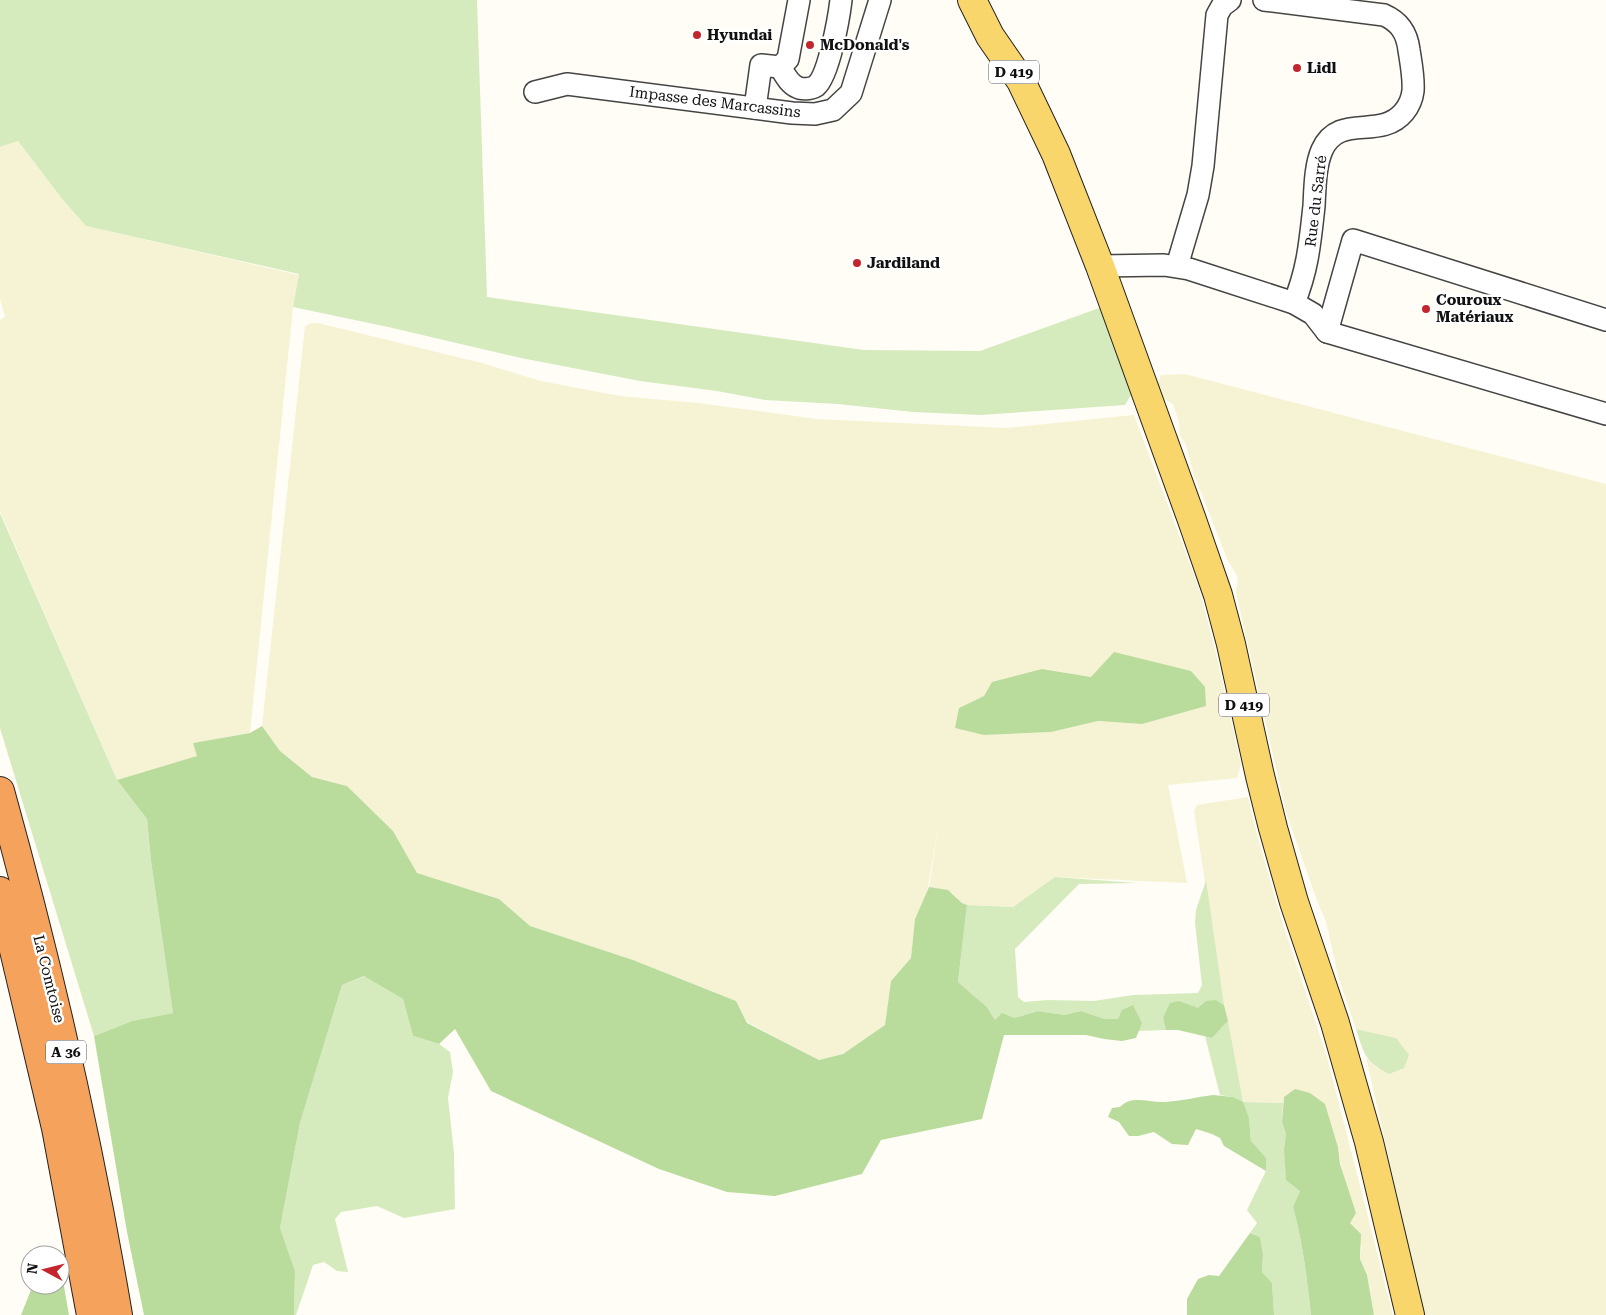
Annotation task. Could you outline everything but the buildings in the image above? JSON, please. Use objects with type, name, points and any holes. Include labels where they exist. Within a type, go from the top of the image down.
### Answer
[{"type":"highway","name":"La Comtoise","points":[[0,791],[39,938],[68,1062],[96,1194],[118,1315]]},
{"type":"highway","name":"La Comtoise","points":[[0,891],[56,1128],[91,1315]]},
{"type":"main road","name":"D 419","points":[[956,0],[990,36]]},
{"type":"main road","name":"D 419","points":[[972,0],[990,36],[1020,81],[1036,110],[1056,154],[1100,266],[1218,595],[1273,828],[1294,902],[1335,1023],[1363,1124],[1410,1315]]},
{"type":"street","points":[[755,108],[761,65],[780,66],[788,59],[799,0]]},
{"type":"street","points":[[780,66],[791,83],[797,88],[808,89],[816,85],[822,76],[836,36],[841,0]]},
{"type":"street","name":"Impasse des Marcassins","points":[[535,92],[567,84],[815,114],[833,110],[852,93],[880,0]]},
{"type":"street","points":[[1177,266],[1198,195],[1203,166],[1218,15],[1222,6],[1230,0]]},
{"type":"street","name":"Rue du Sarré","points":[[1264,0],[1377,13],[1391,18],[1402,27],[1405,33],[1411,65],[1413,91],[1407,109],[1401,116],[1385,126],[1343,130],[1329,139],[1324,146],[1320,155],[1315,190],[1310,253],[1303,282],[1294,303]]},
{"type":"street","points":[[1327,332],[1353,240],[1606,320]]},
{"type":"street","points":[[1100,266],[1152,264],[1177,266],[1294,303],[1313,314],[1327,332],[1606,414]]},
{"type":"shaded area","points":[[18,141],[63,200],[86,226],[299,275],[293,307],[250,733],[193,743],[198,756],[117,780],[0,511],[0,320],[5,317],[0,299],[0,147]]},
{"type":"shaded area","points":[[311,323],[318,323],[482,363],[541,381],[620,396],[698,403],[817,419],[1007,428],[1134,415],[1199,588],[1241,764],[1237,778],[1168,785],[1187,883],[1055,877],[1013,907],[967,905],[962,903],[952,893],[929,887],[939,824],[927,892],[915,919],[911,959],[891,981],[885,1025],[843,1054],[819,1060],[747,1022],[736,1001],[633,960],[530,926],[499,899],[417,873],[393,831],[347,786],[312,777],[280,751],[262,726],[305,326]],"holes":[[[1042,669],[1091,677],[1142,724],[1098,721],[1051,732],[984,735],[959,708]]]},
{"type":"shaded area","points":[[1185,374],[1606,484],[1606,1315],[1424,1315],[1366,1057],[1377,1068],[1396,1038],[1356,1029],[1338,976],[1326,921],[1286,812],[1236,593],[1238,577],[1228,561],[1193,472],[1186,445],[1180,435],[1179,422],[1173,404],[1164,399],[1157,386],[1161,375]]},
{"type":"shaded area","points":[[1248,797],[1281,918],[1327,1057],[1393,1315],[1374,1315],[1367,1275],[1360,1259],[1362,1247],[1350,1223],[1338,1147],[1332,1127],[1284,1097],[1283,1103],[1243,1102],[1224,1005],[1194,811],[1197,805]]},
{"type":"green space","points":[[0,0],[477,0],[487,297],[864,350],[980,351],[1102,307],[1131,395],[1125,405],[981,415],[913,412],[838,404],[765,400],[717,391],[640,381],[521,358],[293,307],[299,274],[86,226],[63,200],[18,141],[0,147]]},
{"type":"green space","points":[[0,513],[117,780],[147,819],[151,861],[173,1013],[132,1021],[94,1036],[0,728]]},
{"type":"green space","points":[[1114,652],[1191,671],[1205,687],[1206,706],[1142,724],[1098,721],[1051,732],[984,735],[955,728],[959,708],[984,696],[992,682],[1042,669],[1091,677]]},
{"type":"green space","points":[[262,726],[280,751],[312,777],[347,786],[393,831],[417,873],[499,899],[530,926],[633,960],[736,1001],[747,1023],[819,1060],[843,1054],[885,1025],[891,981],[911,958],[915,919],[929,887],[948,890],[962,903],[967,905],[958,982],[987,1007],[995,1020],[1002,1013],[1014,1018],[1038,1011],[1064,1015],[1081,1011],[1104,1019],[1118,1019],[1122,1010],[1133,1005],[1142,1023],[1136,1038],[1122,1041],[1086,1035],[1004,1035],[982,1119],[881,1140],[862,1174],[775,1196],[727,1192],[659,1169],[491,1091],[455,1029],[439,1044],[413,1036],[403,999],[364,976],[342,985],[300,1123],[280,1228],[295,1271],[294,1315],[144,1315],[127,1232],[94,1036],[132,1021],[173,1013],[151,861],[147,819],[117,780],[197,756],[193,743],[250,733]]},
{"type":"green space","points":[[1055,877],[1137,883],[1079,884],[1015,949],[1018,997],[1024,1002],[1048,1000],[1094,1001],[1133,995],[1198,993],[1202,985],[1195,923],[1196,910],[1206,880],[1224,1005],[1216,1000],[1198,1008],[1163,1018],[1166,1030],[1138,1031],[1142,1023],[1118,1019],[1103,1019],[1081,1011],[1064,1015],[1038,1011],[1014,1018],[995,1020],[987,1007],[958,982],[967,905],[1013,907]]},
{"type":"green space","points":[[365,976],[403,999],[413,1036],[439,1044],[450,1052],[453,1072],[448,1098],[454,1153],[455,1209],[404,1218],[377,1206],[341,1212],[335,1219],[348,1272],[337,1271],[324,1262],[313,1265],[296,1315],[294,1315],[295,1271],[280,1228],[300,1123],[342,985]]},
{"type":"green space","points":[[1216,1000],[1224,1005],[1228,1021],[1212,1038],[1178,1030],[1166,1030],[1163,1018],[1170,1003],[1179,1001],[1198,1008],[1206,1001]]},
{"type":"green space","points":[[1228,1021],[1243,1102],[1283,1103],[1282,1122],[1286,1134],[1284,1149],[1300,1191],[1293,1207],[1302,1248],[1311,1315],[1274,1315],[1272,1283],[1262,1272],[1263,1254],[1260,1237],[1250,1233],[1257,1223],[1247,1210],[1266,1171],[1266,1158],[1251,1142],[1249,1118],[1233,1097],[1220,1095],[1205,1036],[1212,1038]]},
{"type":"green space","points":[[1356,1029],[1396,1038],[1409,1055],[1404,1068],[1389,1074],[1374,1065],[1363,1050]]},
{"type":"green space","points":[[1295,1089],[1310,1093],[1325,1104],[1338,1147],[1340,1164],[1356,1213],[1350,1223],[1361,1234],[1360,1259],[1367,1275],[1374,1315],[1311,1315],[1302,1248],[1293,1207],[1300,1191],[1286,1180],[1284,1149],[1286,1134],[1282,1122],[1284,1097]]},
{"type":"green space","points":[[1213,1095],[1233,1097],[1243,1102],[1249,1118],[1251,1141],[1266,1158],[1266,1171],[1224,1146],[1220,1138],[1212,1134],[1196,1129],[1188,1145],[1172,1144],[1154,1132],[1129,1136],[1119,1122],[1108,1117],[1112,1108],[1120,1107],[1130,1101],[1165,1102]]},
{"type":"green space","points":[[1250,1233],[1260,1237],[1263,1254],[1262,1272],[1272,1283],[1274,1315],[1187,1315],[1187,1299],[1198,1279],[1209,1275],[1219,1276]]},
{"type":"green space","points":[[29,1295],[65,1295],[69,1315],[21,1315]]},
{"type":"place","name":"Hyundai","points":[[697,35]]},
{"type":"place","name":"McDonald's","points":[[810,45]]},
{"type":"place","name":"Lidl","points":[[1297,68]]},
{"type":"place","name":"Jardiland","points":[[857,263]]},
{"type":"place","name":"Couroux Matériaux","points":[[1426,309]]}]
